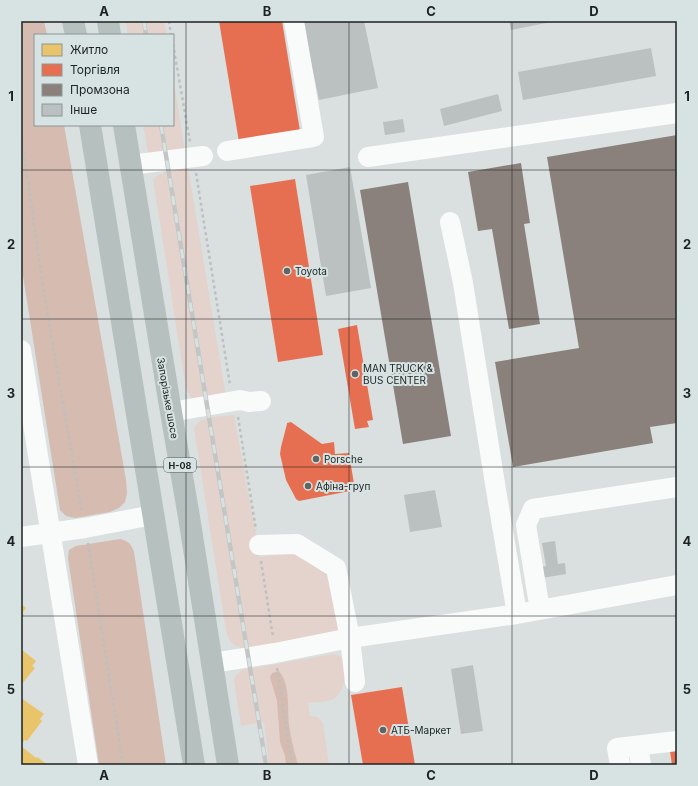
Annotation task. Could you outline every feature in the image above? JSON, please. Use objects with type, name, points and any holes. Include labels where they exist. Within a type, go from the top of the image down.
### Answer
[{"type":"main road","points":[[73,21],[76,34]]},
{"type":"main road","points":[[108,21],[110,34]]},
{"type":"main road","points":[[90,126],[194,765]]},
{"type":"main road","name":"Запорізьке шосе","points":[[124,126],[170,412],[189,517],[228,765]]},
{"type":"street","points":[[228,151],[314,137],[294,21]]},
{"type":"street","points":[[368,157],[677,113]]},
{"type":"street","points":[[130,165],[198,156]]},
{"type":"street","points":[[450,222],[463,283],[517,614]]},
{"type":"street","points":[[21,350],[26,408],[51,532],[88,765]]},
{"type":"street","points":[[170,412],[240,400],[249,402],[261,400]]},
{"type":"street","points":[[540,610],[526,526],[533,509],[677,487]]},
{"type":"street","points":[[21,537],[85,528],[153,515]]},
{"type":"street","points":[[259,545],[297,544],[336,568],[350,638],[355,682]]},
{"type":"street","points":[[212,663],[275,653],[350,638],[517,614],[677,585]]},
{"type":"street","points":[[620,765],[617,748],[677,741]]},
{"type":"street","points":[[638,746],[641,765]]},
{"type":"path","points":[[169,21],[171,34]]},
{"type":"path","points":[[174,48],[198,156],[232,393],[236,401],[292,765]]},
{"type":"path","points":[[21,134],[45,299],[85,528],[123,765]]},
{"type":"shaded area","points":[[21,21],[44,21],[47,34],[34,34],[34,126],[64,126],[126,480],[127,493],[125,502],[119,508],[110,512],[75,518],[66,516],[60,510],[21,263]]},
{"type":"shaded area","points":[[126,21],[164,21],[167,34],[128,34]]},
{"type":"shaded area","points":[[174,82],[185,151],[148,153],[143,126],[174,126]]},
{"type":"shaded area","points":[[188,167],[226,396],[192,399],[186,389],[153,179],[165,172]]},
{"type":"shaded area","points":[[234,415],[260,557],[308,550],[324,555],[343,635],[244,649],[234,645],[229,638],[226,631],[194,428],[205,419]]},
{"type":"shaded area","points":[[120,539],[129,543],[134,552],[166,765],[99,765],[68,558],[69,550],[76,546]]},
{"type":"shaded area","points":[[333,654],[342,658],[345,664],[346,669],[341,691],[332,700],[308,703],[310,716],[318,717],[323,723],[329,765],[269,765],[264,722],[241,726],[234,681],[235,676],[242,670]]},
{"type":"shaded area","points":[[279,671],[286,684],[290,731],[298,765],[286,765],[285,756],[280,742],[277,701],[270,677],[272,673]]},
{"type":"building: Житло","points":[[21,604],[26,608],[22,613],[24,615],[21,619]]},
{"type":"building: Житло","points":[[22,650],[36,661],[32,666],[35,668],[21,685]]},
{"type":"building: Житло","points":[[21,698],[44,714],[40,719],[42,721],[27,741],[25,740],[21,744]]},
{"type":"building: Житло","points":[[21,746],[36,758],[37,757],[48,765],[21,765]]},
{"type":"building: Торгівля","points":[[219,21],[282,21],[300,131],[239,142]]},
{"type":"building: Торгівля","name":"Toyota","points":[[295,179],[323,355],[278,362],[250,186]]},
{"type":"building: Торгівля","name":"MAN TRUCK & BUS CENTER","points":[[357,325],[373,420],[367,421],[369,427],[355,429],[338,329]]},
{"type":"building: Торгівля","name":"Porsche","points":[[291,422],[322,444],[334,442],[335,454],[349,453],[355,490],[299,501],[296,499],[286,480],[280,454],[287,423]]},
{"type":"building: Торгівля","name":"АТБ-Маркет","points":[[402,687],[415,765],[363,765],[351,695]]},
{"type":"building: Торгівля","points":[[677,750],[677,765],[672,765],[670,751]]},
{"type":"building: Промзона","points":[[677,135],[677,423],[650,427],[653,443],[513,467],[495,362],[579,348],[547,157]]},
{"type":"building: Промзона","points":[[521,163],[530,223],[524,224],[540,324],[509,329],[492,229],[478,231],[468,172]]},
{"type":"building: Промзона","points":[[408,182],[451,436],[403,444],[360,190]]},
{"type":"building: Інше","points":[[364,21],[378,88],[319,100],[303,22]]},
{"type":"building: Інше","points":[[509,21],[551,21],[551,22],[511,30]]},
{"type":"building: Інше","points":[[651,48],[656,76],[523,100],[518,72]]},
{"type":"building: Інше","points":[[498,94],[502,111],[444,126],[440,109]]},
{"type":"building: Інше","points":[[403,119],[405,132],[385,135],[383,122]]},
{"type":"building: Інше","points":[[350,167],[371,288],[326,296],[306,175]]},
{"type":"building: Інше","points":[[435,490],[442,527],[410,532],[404,495]]},
{"type":"building: Інше","points":[[555,541],[558,564],[565,563],[566,574],[542,578],[541,567],[546,566],[542,543]]},
{"type":"building: Інше","points":[[473,665],[483,731],[461,734],[451,669]]},
{"type":"railway","points":[[144,21],[146,34]]},
{"type":"railway","points":[[161,126],[266,765]]},
{"type":"place","name":"Toyota","points":[[287,271]]},
{"type":"place","name":"MAN TRUCK & BUS CENTER","points":[[355,374]]},
{"type":"place","name":"Porsche","points":[[316,459]]},
{"type":"place","name":"Афіна-груп","points":[[308,486]]},
{"type":"place","name":"АТБ-Маркет","points":[[383,730]]}]
